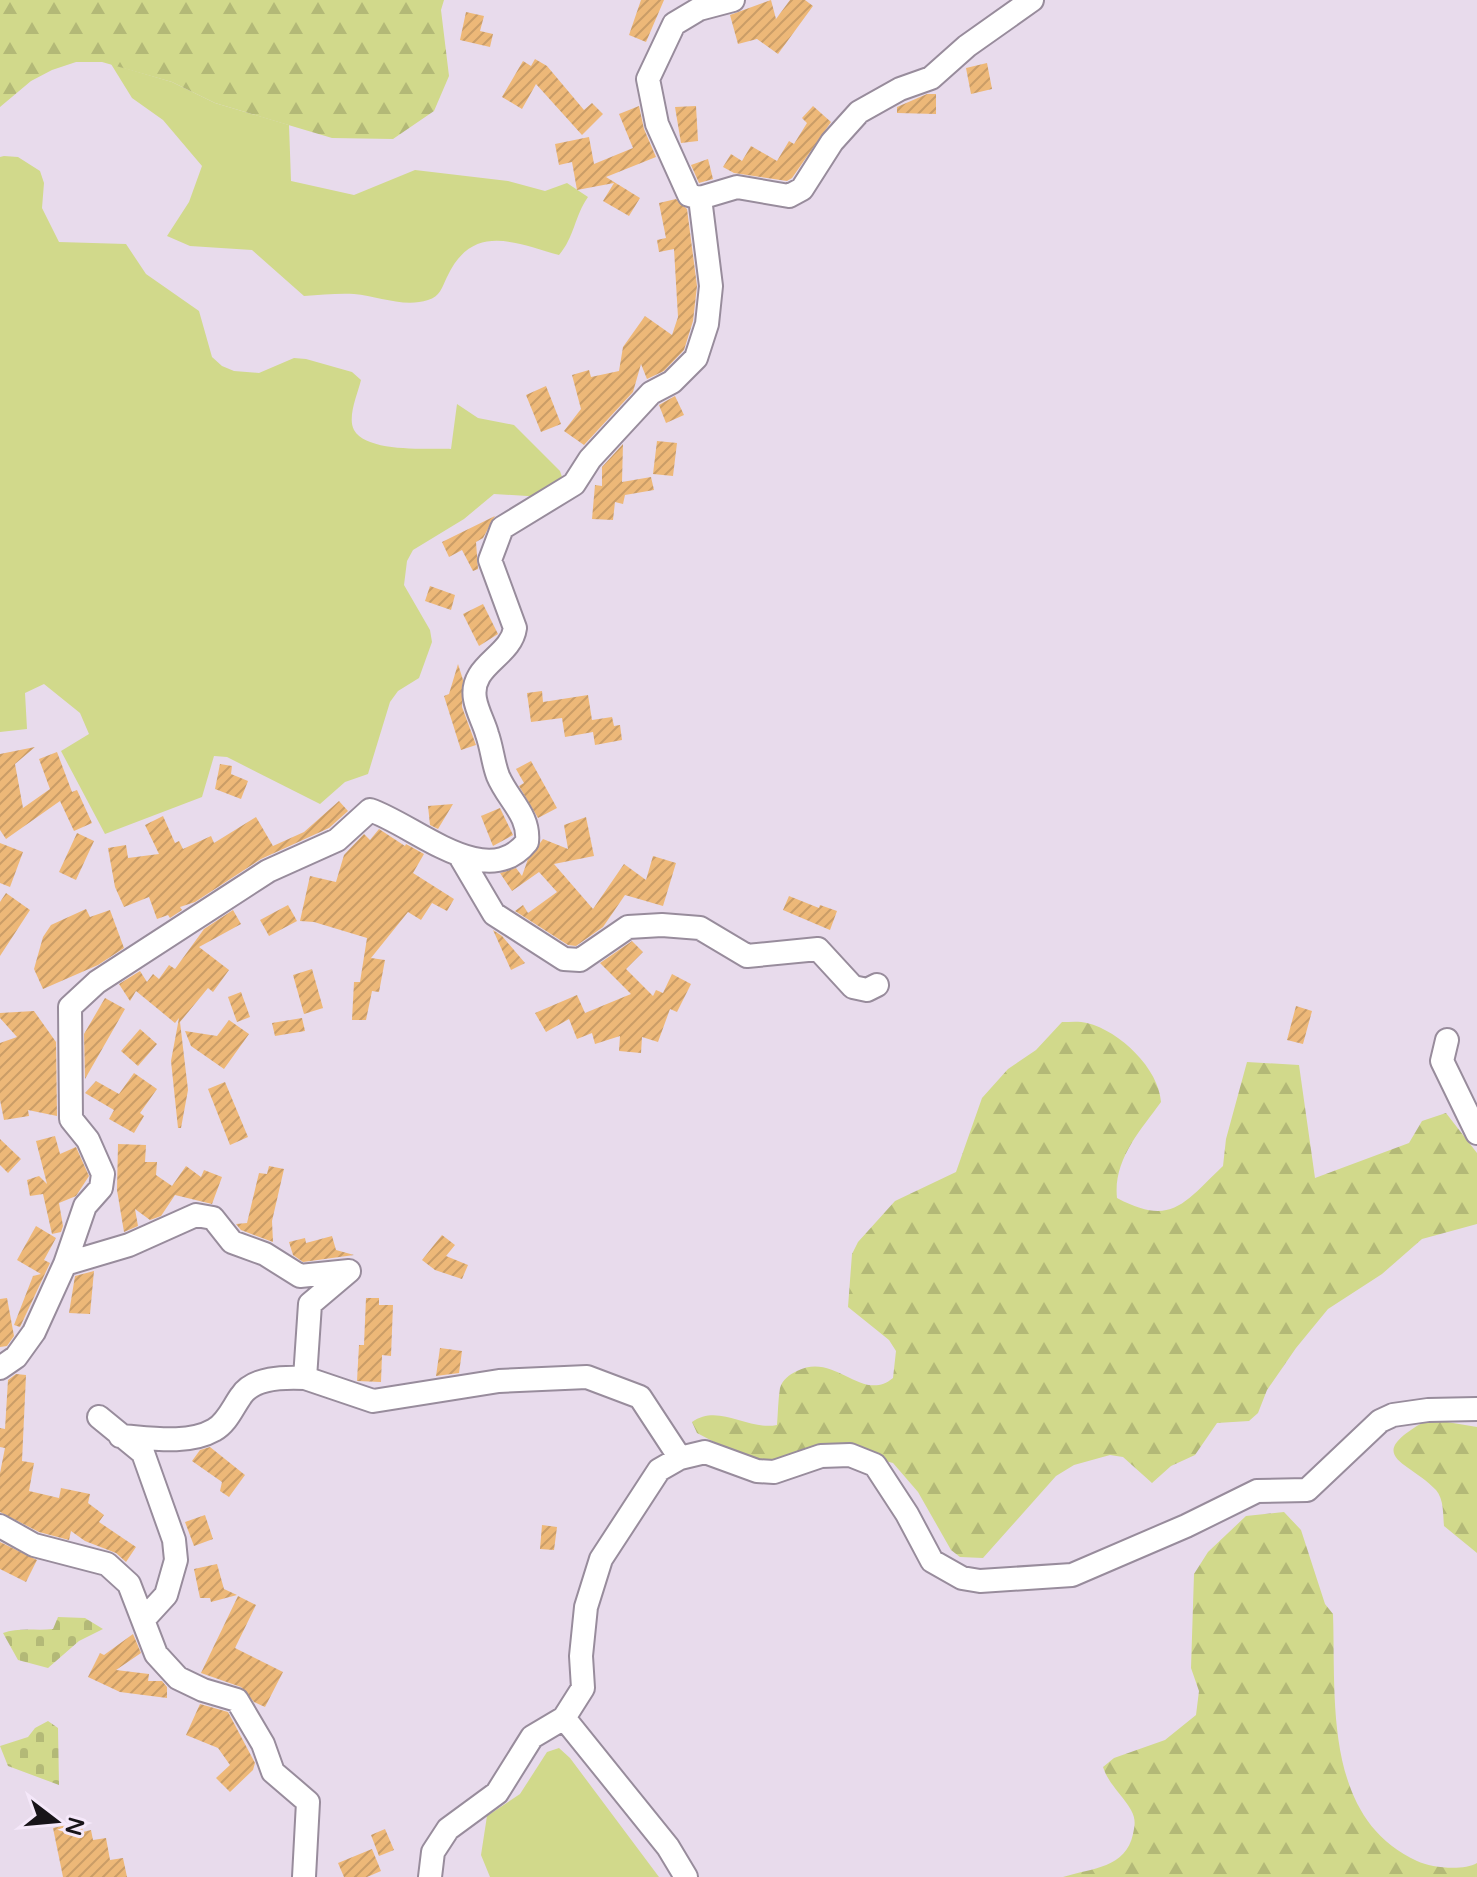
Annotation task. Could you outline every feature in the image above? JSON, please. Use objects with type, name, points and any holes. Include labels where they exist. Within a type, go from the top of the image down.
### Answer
[{"type":"street","points":[[733,0],[697,5],[674,24],[648,79],[664,143],[689,195],[700,198],[737,187],[776,196],[789,196],[802,189],[832,142],[852,118],[873,103],[931,78],[967,46],[1032,0]]},
{"type":"street","points":[[461,858],[505,858],[527,842],[528,830],[523,814],[507,796],[497,773],[475,698],[476,677],[514,638],[515,628],[490,560],[502,528],[574,484],[590,459],[651,393],[672,382],[696,358],[707,324],[711,286],[700,198]]},
{"type":"street","points":[[0,1368],[16,1357],[34,1332],[65,1264],[85,1206],[101,1188],[103,1174],[88,1140],[71,1119],[70,1007],[97,982],[268,871],[337,840],[370,810],[390,817],[461,858],[494,914],[564,959],[580,960],[628,927],[700,928],[747,956],[818,949],[853,987],[867,990],[877,985]]},
{"type":"street","points":[[1447,1040],[1442,1061],[1477,1133]]},
{"type":"street","points":[[65,1264],[129,1245],[196,1215],[213,1218],[232,1242],[265,1254],[300,1276],[349,1271],[310,1304],[305,1378]]},
{"type":"street","points":[[120,1436],[175,1439],[214,1430],[227,1417],[242,1392],[254,1385],[284,1377],[305,1378],[373,1401],[499,1381],[587,1377],[640,1397],[680,1458]]},
{"type":"street","points":[[430,1877],[433,1852],[448,1829],[497,1793],[532,1737],[564,1718],[583,1688],[581,1656],[586,1607],[601,1559],[659,1470],[680,1458],[705,1452],[757,1471],[774,1472],[821,1456],[850,1455],[875,1465],[907,1514],[932,1561],[962,1578],[1027,1579],[1072,1575],[1257,1491],[1307,1490],[1380,1421],[1393,1415],[1477,1409]]},
{"type":"street","points":[[99,1417],[143,1453],[174,1540],[176,1560],[166,1595],[144,1619]]},
{"type":"street","points":[[0,1526],[34,1545],[107,1564],[129,1584],[156,1654],[178,1678],[203,1690],[237,1700],[263,1744],[273,1772],[308,1802],[304,1877]]},
{"type":"street","points":[[564,1718],[668,1847],[686,1877]]},
{"type":"green space","points":[[0,0],[444,0],[441,10],[449,76],[434,111],[393,139],[332,138],[215,103],[172,82],[102,62],[76,62],[52,70],[31,81],[0,107]]},
{"type":"green space","points":[[111,64],[172,82],[215,103],[289,125],[291,181],[354,195],[415,170],[508,181],[545,191],[567,183],[588,197],[559,255],[510,242],[482,243],[457,260],[435,297],[419,302],[354,294],[304,296],[252,250],[190,246],[167,236],[189,202],[202,166],[163,120],[132,98]]},
{"type":"green space","points":[[0,157],[18,157],[40,171],[44,183],[42,208],[59,242],[126,244],[146,274],[199,311],[212,357],[222,366],[234,371],[259,373],[294,358],[352,372],[361,380],[352,412],[354,430],[371,443],[384,446],[451,449],[457,404],[478,418],[514,425],[560,471],[564,483],[543,497],[494,494],[464,519],[413,550],[407,561],[404,585],[430,630],[432,642],[419,678],[398,691],[390,702],[368,774],[345,782],[320,804],[227,757],[214,756],[202,797],[105,834],[61,751],[89,734],[80,713],[44,684],[25,693],[27,729],[0,732]]},
{"type":"green space","points":[[1062,1022],[1087,1023],[1112,1034],[1136,1053],[1159,1089],[1161,1102],[1137,1135],[1119,1171],[1117,1198],[1151,1210],[1176,1207],[1187,1200],[1223,1166],[1226,1139],[1247,1062],[1299,1065],[1315,1178],[1409,1143],[1422,1121],[1446,1113],[1477,1153],[1477,1224],[1422,1239],[1382,1274],[1328,1309],[1296,1348],[1267,1390],[1258,1413],[1249,1421],[1217,1423],[1195,1455],[1171,1466],[1152,1483],[1123,1457],[1110,1455],[1074,1465],[1056,1476],[983,1558],[960,1557],[951,1550],[918,1492],[893,1463],[836,1448],[811,1448],[774,1465],[762,1467],[697,1433],[692,1422],[713,1415],[766,1426],[777,1425],[779,1393],[783,1382],[794,1373],[811,1367],[824,1367],[870,1385],[882,1384],[893,1378],[896,1351],[889,1340],[848,1307],[852,1254],[858,1242],[895,1201],[956,1172],[982,1098],[1008,1069],[1036,1050]]},
{"type":"green space","points":[[1429,1419],[1477,1427],[1477,1553],[1444,1526],[1443,1507],[1436,1490],[1396,1458],[1394,1450],[1397,1442]]},
{"type":"green space","points":[[1284,1512],[1301,1530],[1325,1604],[1333,1614],[1336,1719],[1341,1754],[1350,1787],[1365,1816],[1387,1842],[1417,1861],[1447,1868],[1477,1863],[1477,1877],[1063,1877],[1106,1865],[1123,1854],[1129,1845],[1134,1816],[1103,1767],[1114,1758],[1165,1740],[1196,1715],[1199,1691],[1191,1668],[1194,1574],[1208,1552],[1246,1516]]},
{"type":"green space","points":[[58,1617],[85,1618],[103,1629],[79,1641],[48,1668],[18,1660],[3,1633],[53,1629]]},
{"type":"green space","points":[[48,1721],[58,1728],[59,1785],[8,1766],[0,1746],[28,1737],[35,1728]]},
{"type":"green space","points":[[559,1748],[570,1758],[659,1877],[490,1877],[481,1855],[487,1816],[520,1794],[547,1752]]},
{"type":"building","points":[[641,0],[664,0],[646,42],[629,35]]},
{"type":"building","points":[[771,0],[776,19],[790,0],[805,0],[813,6],[778,54],[757,39],[738,44],[730,15]]},
{"type":"building","points":[[466,12],[484,16],[480,31],[493,34],[490,47],[460,40]]},
{"type":"building","points":[[535,59],[547,66],[584,110],[592,103],[603,114],[582,135],[536,84],[522,109],[502,97],[523,61],[531,66]]},
{"type":"building","points":[[987,63],[992,89],[971,94],[966,68]]},
{"type":"building","points":[[927,94],[936,94],[936,114],[897,113],[897,107]]},
{"type":"building","points":[[639,106],[644,129],[656,157],[606,177],[640,198],[629,216],[603,201],[614,183],[577,190],[572,162],[559,165],[555,144],[589,137],[594,164],[633,148],[619,114]]},
{"type":"building","points":[[696,106],[698,141],[681,143],[675,107]]},
{"type":"building","points":[[813,106],[831,122],[792,178],[787,181],[734,173],[723,167],[731,154],[742,161],[751,146],[777,161],[789,141],[794,144],[807,123],[802,118]]},
{"type":"building","points":[[708,159],[713,179],[699,183],[691,165]]},
{"type":"building","points":[[676,199],[687,209],[697,286],[693,321],[684,350],[664,371],[647,379],[641,364],[633,392],[584,445],[564,431],[581,409],[572,375],[589,370],[591,377],[619,371],[623,347],[645,316],[672,335],[678,317],[674,249],[659,252],[657,240],[666,238],[659,203]]},
{"type":"building","points":[[546,386],[561,424],[541,432],[526,395]]},
{"type":"building","points":[[675,396],[684,415],[666,423],[659,405]]},
{"type":"building","points":[[657,441],[677,443],[673,476],[653,474]]},
{"type":"building","points":[[623,444],[622,482],[651,477],[654,490],[625,495],[623,504],[615,502],[613,520],[592,519],[595,485],[602,486],[602,467]]},
{"type":"building","points":[[495,516],[483,538],[476,542],[478,569],[473,571],[462,550],[449,557],[442,542]]},
{"type":"building","points":[[430,586],[455,595],[451,610],[425,601]]},
{"type":"building","points":[[483,604],[498,634],[479,646],[463,614]]},
{"type":"building","points":[[458,664],[463,680],[462,707],[476,745],[461,750],[444,696],[449,694]]},
{"type":"building","points":[[542,691],[543,702],[588,695],[592,720],[612,717],[614,726],[620,725],[622,740],[595,745],[593,732],[565,737],[562,718],[531,722],[527,693]]},
{"type":"building","points":[[35,747],[15,764],[23,808],[50,789],[39,759],[57,752],[72,792],[77,790],[92,823],[74,831],[60,801],[6,839],[0,830],[0,754]]},
{"type":"building","points":[[531,761],[557,808],[538,818],[519,786],[524,783],[516,769]]},
{"type":"building","points":[[220,764],[232,766],[231,774],[248,781],[241,799],[215,789]]},
{"type":"building","points":[[339,801],[348,811],[329,828],[261,859],[195,902],[180,907],[182,910],[170,918],[168,915],[157,919],[149,897],[124,907],[115,887],[108,848],[126,845],[128,858],[159,854],[145,825],[163,816],[175,843],[179,841],[183,849],[211,836],[214,843],[256,817],[273,846],[304,832]]},
{"type":"building","points":[[453,804],[438,829],[430,825],[428,806]]},
{"type":"building","points":[[500,808],[513,835],[493,846],[481,816]]},
{"type":"building","points":[[586,817],[594,856],[554,864],[593,909],[624,864],[646,880],[653,856],[676,863],[663,906],[625,895],[603,927],[576,946],[568,945],[515,911],[523,905],[528,913],[557,892],[539,872],[512,891],[500,873],[516,868],[522,876],[528,859],[543,839],[568,849],[564,825]]},
{"type":"building","points":[[379,829],[424,854],[413,873],[454,899],[447,911],[432,903],[421,920],[408,912],[371,958],[385,960],[379,992],[372,991],[366,1020],[352,1020],[354,982],[360,982],[367,938],[314,922],[300,921],[310,876],[336,882],[344,855],[364,834],[370,840]]},
{"type":"building","points":[[77,833],[94,841],[76,880],[59,872]]},
{"type":"building","points":[[0,843],[23,852],[10,887],[0,883]]},
{"type":"building","points":[[6,893],[30,910],[0,956],[0,902]]},
{"type":"building","points":[[789,896],[819,908],[820,905],[837,911],[830,930],[783,910]]},
{"type":"building","points":[[288,905],[297,921],[269,936],[260,920]]},
{"type":"building","points":[[86,909],[90,917],[110,910],[124,948],[98,965],[43,989],[34,969],[43,937],[51,925]]},
{"type":"building","points":[[233,910],[241,924],[199,947],[229,970],[213,992],[208,988],[180,1022],[188,1090],[181,1128],[178,1128],[171,1061],[179,1018],[175,1023],[136,991],[130,1001],[119,984],[140,971],[147,982],[153,974],[159,979],[169,965],[175,969],[204,929]]},
{"type":"building","points":[[493,930],[502,936],[525,963],[511,970]]},
{"type":"building","points":[[632,941],[643,952],[626,969],[653,996],[656,990],[663,993],[672,974],[691,984],[677,1012],[670,1009],[658,1042],[642,1037],[641,1053],[619,1051],[620,1036],[595,1044],[592,1033],[577,1039],[569,1019],[546,1032],[535,1013],[577,995],[585,1013],[631,994],[600,963]]},
{"type":"building","points":[[312,969],[323,1008],[304,1014],[293,975]]},
{"type":"building","points":[[241,992],[250,1017],[237,1022],[228,997]]},
{"type":"building","points":[[105,998],[125,1009],[85,1079],[84,1034]]},
{"type":"building","points":[[1296,1006],[1312,1011],[1303,1044],[1287,1040]]},
{"type":"building","points":[[34,1011],[56,1042],[57,1116],[28,1110],[29,1116],[4,1120],[0,1100],[0,1043],[17,1037],[0,1018],[0,1013]]},
{"type":"building","points":[[302,1018],[305,1031],[275,1036],[272,1023]]},
{"type":"building","points":[[229,1020],[249,1034],[224,1069],[191,1046],[185,1031],[217,1036]]},
{"type":"building","points":[[140,1029],[157,1044],[138,1066],[121,1051]]},
{"type":"building","points":[[134,1073],[157,1089],[140,1113],[144,1116],[134,1133],[109,1119],[114,1110],[85,1093],[96,1081],[119,1094]]},
{"type":"building","points":[[225,1082],[248,1137],[230,1145],[208,1089]]},
{"type":"building","points":[[55,1136],[60,1154],[76,1147],[89,1176],[76,1196],[59,1203],[63,1226],[61,1232],[52,1234],[43,1194],[30,1196],[27,1180],[39,1176],[47,1184],[36,1141]]},
{"type":"building","points":[[0,1139],[21,1159],[8,1173],[0,1165]]},
{"type":"building","points":[[118,1144],[146,1145],[145,1162],[157,1162],[156,1175],[172,1186],[186,1166],[201,1177],[204,1170],[222,1177],[212,1204],[175,1195],[161,1216],[150,1220],[135,1209],[138,1226],[124,1232],[117,1190]]},
{"type":"building","points":[[269,1166],[284,1169],[272,1221],[273,1242],[241,1230],[236,1224],[247,1223],[259,1173],[267,1174]]},
{"type":"building","points":[[36,1226],[56,1238],[44,1260],[50,1263],[20,1327],[14,1325],[33,1276],[41,1274],[17,1260]]},
{"type":"building","points":[[442,1235],[455,1245],[446,1256],[468,1265],[462,1279],[435,1270],[422,1260]]},
{"type":"building","points":[[332,1236],[336,1250],[354,1255],[303,1262],[293,1255],[289,1242],[305,1238],[306,1243]]},
{"type":"building","points":[[94,1271],[90,1314],[69,1313],[75,1276]]},
{"type":"building","points":[[7,1298],[14,1336],[7,1346],[0,1347],[0,1299]]},
{"type":"building","points":[[366,1298],[379,1298],[379,1305],[393,1305],[391,1356],[382,1355],[381,1382],[357,1381],[359,1345],[364,1345]]},
{"type":"building","points":[[440,1348],[462,1351],[459,1373],[436,1376]]},
{"type":"building","points":[[16,1374],[26,1375],[22,1461],[34,1463],[29,1491],[59,1498],[61,1488],[90,1494],[88,1503],[104,1515],[99,1522],[136,1547],[126,1562],[116,1553],[85,1541],[71,1531],[69,1540],[39,1532],[0,1512],[0,1473],[5,1448],[0,1447],[0,1428],[5,1429],[8,1380]]},
{"type":"building","points":[[210,1447],[245,1475],[229,1497],[220,1491],[222,1482],[192,1461],[200,1450]]},
{"type":"building","points":[[205,1515],[213,1539],[194,1546],[185,1522]]},
{"type":"building","points":[[542,1525],[557,1527],[554,1550],[540,1549]]},
{"type":"building","points":[[0,1542],[37,1560],[26,1582],[0,1569]]},
{"type":"building","points":[[217,1564],[224,1589],[237,1595],[211,1602],[210,1598],[200,1598],[194,1569]]},
{"type":"building","points":[[238,1596],[256,1605],[235,1648],[283,1672],[265,1707],[254,1702],[241,1687],[201,1673]]},
{"type":"building","points":[[133,1634],[141,1653],[116,1670],[149,1674],[148,1681],[162,1681],[167,1687],[167,1698],[120,1692],[88,1677],[100,1653],[104,1655]]},
{"type":"building","points":[[200,1704],[228,1712],[255,1763],[253,1770],[230,1792],[216,1778],[230,1765],[218,1748],[186,1735]]},
{"type":"building","points":[[81,1822],[83,1832],[91,1830],[93,1840],[106,1838],[110,1860],[123,1858],[127,1877],[63,1877],[53,1828]]},
{"type":"building","points":[[385,1829],[394,1850],[379,1856],[371,1835]]},
{"type":"building","points":[[372,1849],[381,1871],[367,1877],[344,1877],[338,1863]]}]
